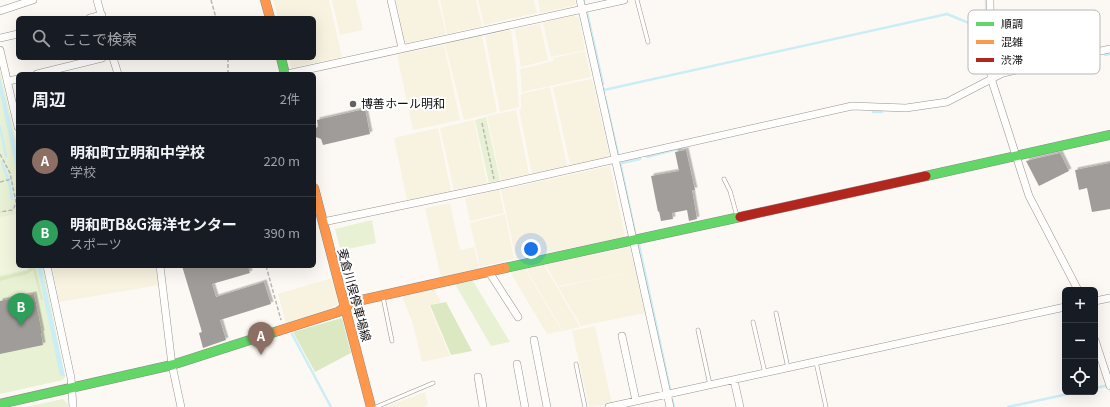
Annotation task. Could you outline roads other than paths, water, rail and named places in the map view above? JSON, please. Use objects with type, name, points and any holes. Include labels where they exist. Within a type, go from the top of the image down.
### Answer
[{"type":"street","points":[[0,11],[33,0]]},
{"type":"street","points":[[97,0],[102,16]]},
{"type":"street","points":[[265,0],[269,16]]},
{"type":"street","points":[[391,0],[402,48]]},
{"type":"street","points":[[580,0],[614,160],[670,407]]},
{"type":"street","points":[[295,72],[624,0]]},
{"type":"street","points":[[990,0],[990,10]]},
{"type":"street","points":[[0,38],[16,34]]},
{"type":"street","points":[[1100,51],[1110,49]]},
{"type":"street","points":[[0,50],[16,119]]},
{"type":"street","points":[[45,72],[94,60]]},
{"type":"street","points":[[114,60],[117,72]]},
{"type":"street","points":[[282,60],[285,72]]},
{"type":"street","points":[[991,74],[1029,196],[1076,287]]},
{"type":"street","points":[[323,222],[496,186],[852,106],[906,108],[947,102],[1001,74]]},
{"type":"street","points":[[8,81],[16,79]]},
{"type":"street","points":[[0,404],[172,365],[338,312],[353,302],[1110,135]]},
{"type":"street","name":"麦倉川俣停車場線","points":[[316,196],[371,407]]},
{"type":"street","points":[[47,268],[72,388],[73,407]]},
{"type":"street","points":[[160,268],[172,365],[181,407]]},
{"type":"street","points":[[489,272],[518,317]]},
{"type":"street","points":[[1098,300],[1110,298]]},
{"type":"street","points":[[609,407],[1062,309]]},
{"type":"street","points":[[622,336],[636,401]]},
{"type":"street","points":[[534,340],[547,407]]},
{"type":"street","points":[[1098,349],[1110,386]]},
{"type":"street","points":[[517,364],[525,407]]},
{"type":"street","points":[[478,377],[483,407]]},
{"type":"street","points":[[734,380],[740,407]]},
{"type":"lane","points":[[637,0],[648,42]]},
{"type":"lane","points":[[724,179],[730,191],[737,217]]},
{"type":"lane","points":[[382,295],[392,341]]},
{"type":"lane","points":[[776,313],[788,368]]},
{"type":"lane","points":[[753,322],[765,373]]},
{"type":"lane","points":[[698,330],[710,385]]},
{"type":"lane","points":[[816,362],[826,407]]},
{"type":"lane","points":[[576,364],[585,407]]},
{"type":"lane","points":[[371,407],[432,383]]},
{"type":"water","points":[[0,77],[16,149],[16,169],[0,94]]},
{"type":"water","points":[[37,268],[41,268],[65,376],[60,376]]},
{"type":"waterway","points":[[986,0],[986,10]]},
{"type":"waterway","points":[[587,12],[603,84]]},
{"type":"waterway","points":[[604,90],[947,14],[968,23]]},
{"type":"waterway","points":[[1105,55],[1110,54]]},
{"type":"waterway","points":[[605,97],[618,154]]},
{"type":"waterway","points":[[873,112],[882,112]]},
{"type":"waterway","points":[[0,127],[6,156]]},
{"type":"waterway","points":[[647,157],[681,148]]},
{"type":"waterway","points":[[622,163],[640,159]]},
{"type":"waterway","points":[[620,162],[635,232]]},
{"type":"waterway","points":[[2,163],[9,182],[12,199]]},
{"type":"waterway","points":[[639,245],[670,389]]},
{"type":"waterway","points":[[292,334],[331,407]]},
{"type":"waterway","points":[[1098,387],[1105,386]]},
{"type":"waterway","points":[[1008,407],[1063,395]]},
{"type":"waterway","points":[[672,399],[674,407]]},
{"type":"place","name":"博善ホール明和","points":[[353,104]]},
{"type":"place","name":"明和町B&G海洋センター","points":[[21,326]]},
{"type":"place","name":"明和町立明和中学校","points":[[261,355]]}]
